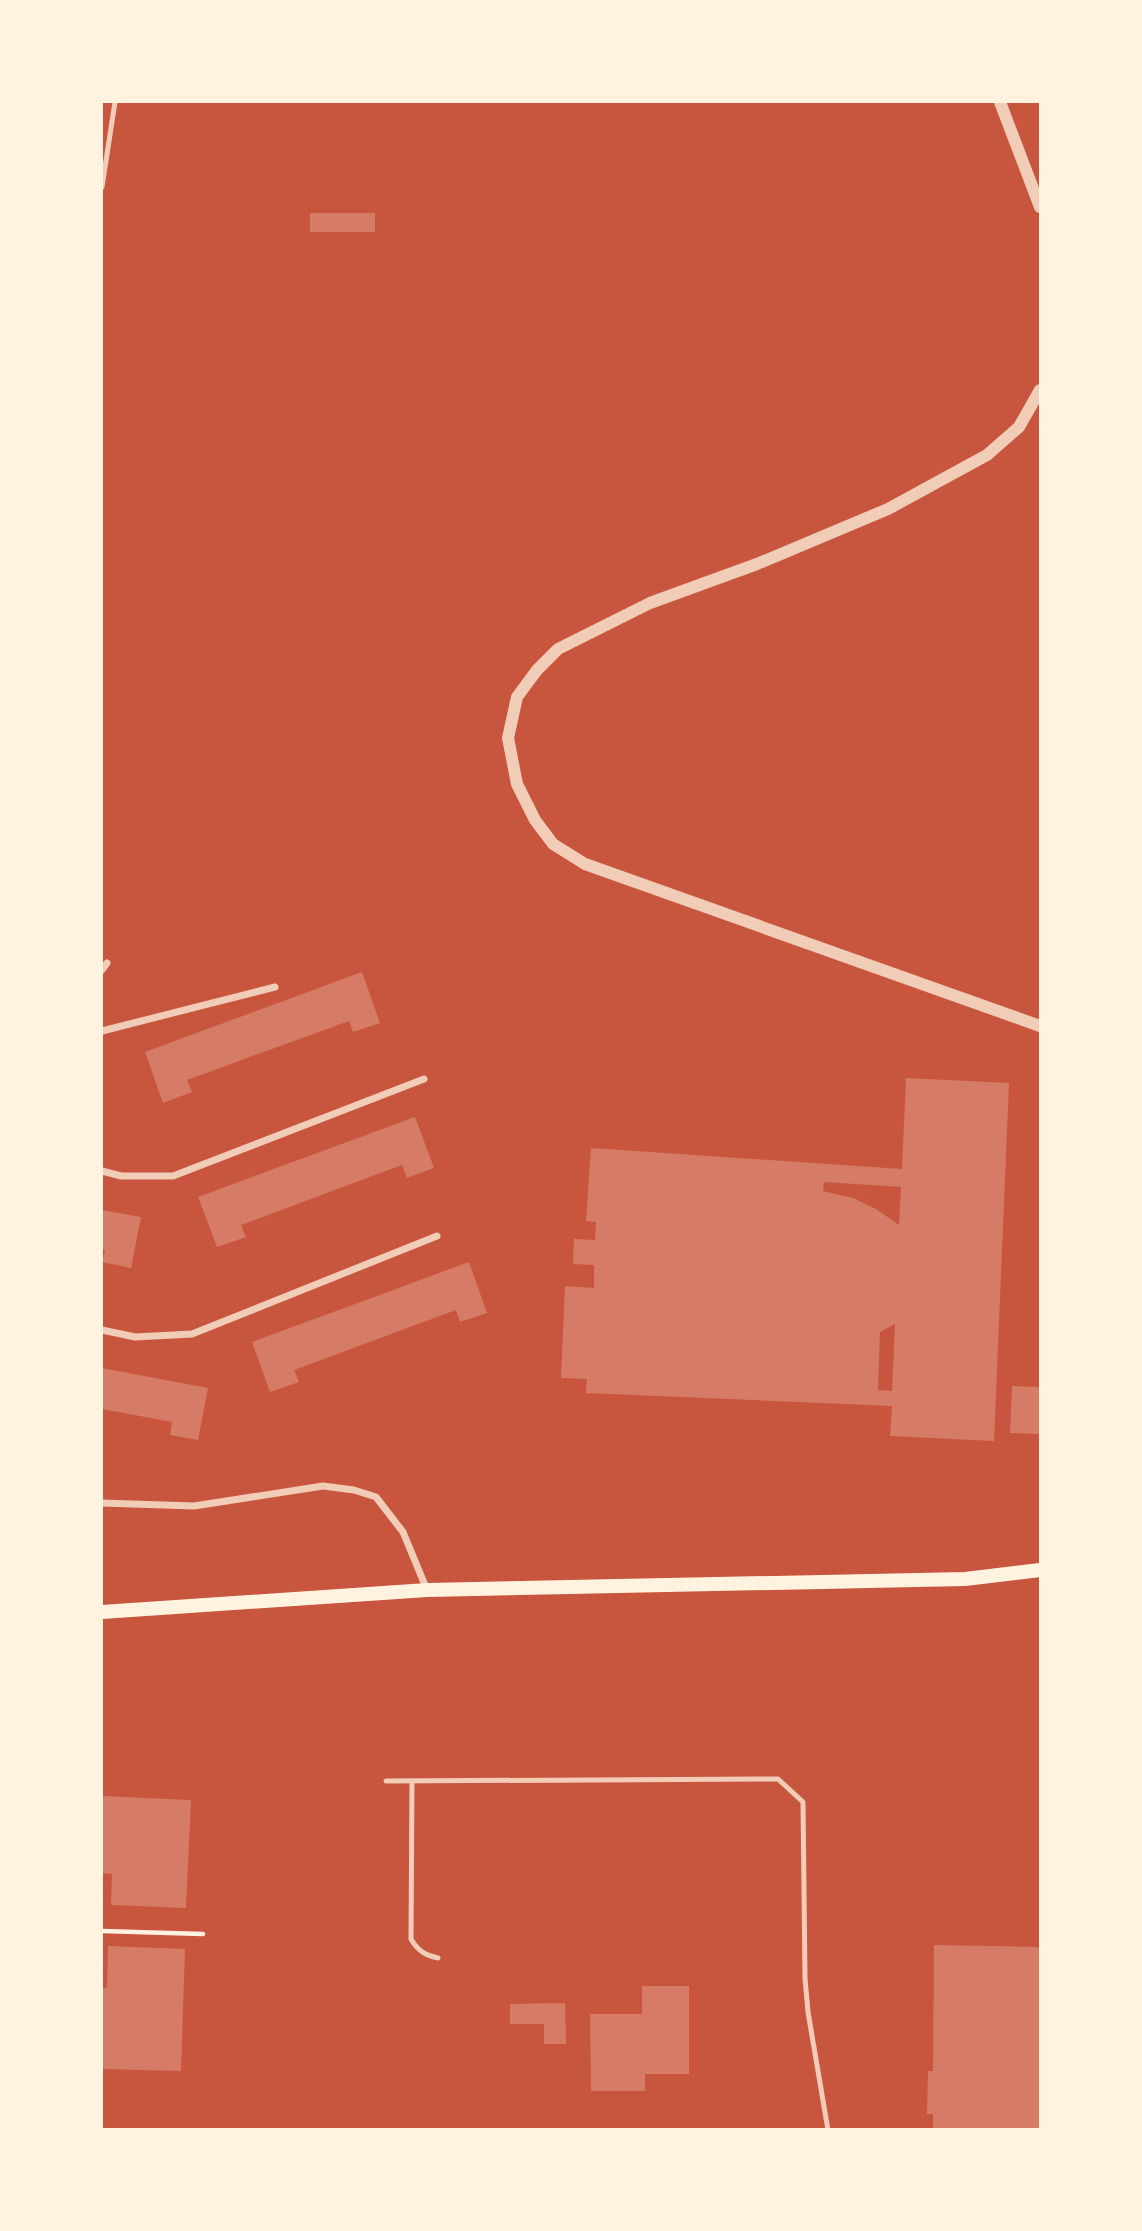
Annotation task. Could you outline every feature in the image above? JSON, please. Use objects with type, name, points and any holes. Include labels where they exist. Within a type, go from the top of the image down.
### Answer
[{"type":"main road","points":[[102,1612],[427,1590],[965,1578],[1041,1570]]},
{"type":"street","points":[[1000,102],[1041,206]]},
{"type":"street","points":[[1041,390],[1019,427],[987,455],[888,509],[757,564],[650,603],[558,649],[537,670],[517,697],[508,738],[517,784],[536,820],[553,844],[584,864],[1041,1026]]},
{"type":"street","points":[[102,970],[107,963]]},
{"type":"street","points":[[102,1031],[275,986]]},
{"type":"street","points":[[102,1171],[121,1176],[173,1176],[424,1079]]},
{"type":"street","points":[[102,1330],[135,1337],[192,1334],[437,1236]]},
{"type":"street","points":[[102,1503],[194,1506],[323,1486],[354,1490],[376,1497],[403,1532],[427,1590]]},
{"type":"lane","points":[[102,187],[115,102]]},
{"type":"lane","points":[[386,1781],[778,1779],[803,1802],[807,2001],[828,2130]]},
{"type":"lane","points":[[412,1781],[411,1939],[416,1949],[438,1958]]},
{"type":"path","points":[[102,1931],[203,1934]]},
{"type":"building","points":[[310,213],[375,213],[375,232],[310,232]]},
{"type":"building","points":[[362,972],[380,1023],[353,1032],[349,1021],[187,1080],[192,1092],[163,1103],[145,1052]]},
{"type":"building","points":[[906,1078],[1009,1083],[994,1441],[890,1436],[892,1406],[586,1393],[587,1379],[561,1378],[565,1286],[594,1288],[594,1265],[573,1264],[574,1239],[595,1240],[596,1222],[586,1221],[591,1148],[902,1169]],"holes":[[[824,1182],[901,1187],[899,1225],[876,1209],[853,1198],[823,1191]],[[895,1324],[892,1391],[878,1390],[880,1332]]]},
{"type":"building","points":[[415,1117],[434,1168],[407,1178],[402,1165],[241,1225],[246,1237],[217,1247],[198,1197]]},
{"type":"building","points":[[102,1210],[141,1217],[131,1268],[102,1262],[105,1250],[102,1249]]},
{"type":"building","points":[[469,1262],[487,1313],[460,1322],[456,1310],[294,1370],[299,1382],[270,1392],[252,1342]]},
{"type":"building","points":[[102,1368],[208,1388],[198,1440],[170,1435],[172,1422],[102,1409]]},
{"type":"building","points":[[1012,1386],[1040,1387],[1040,1434],[1010,1433]]},
{"type":"building","points":[[102,1796],[191,1800],[186,1908],[111,1905],[112,1874],[102,1873]]},
{"type":"building","points":[[934,1945],[1040,1947],[1040,2130],[933,2130],[933,2114],[927,2114],[928,2071],[933,2071]]},
{"type":"building","points":[[108,1946],[185,1949],[181,2071],[102,2069],[102,1988],[107,1988]]},
{"type":"building","points":[[642,1986],[689,1986],[689,2074],[645,2074],[645,2091],[591,2091],[590,2014],[642,2014]]},
{"type":"building","points":[[565,2003],[566,2044],[544,2044],[544,2024],[510,2024],[510,2004]]}]
